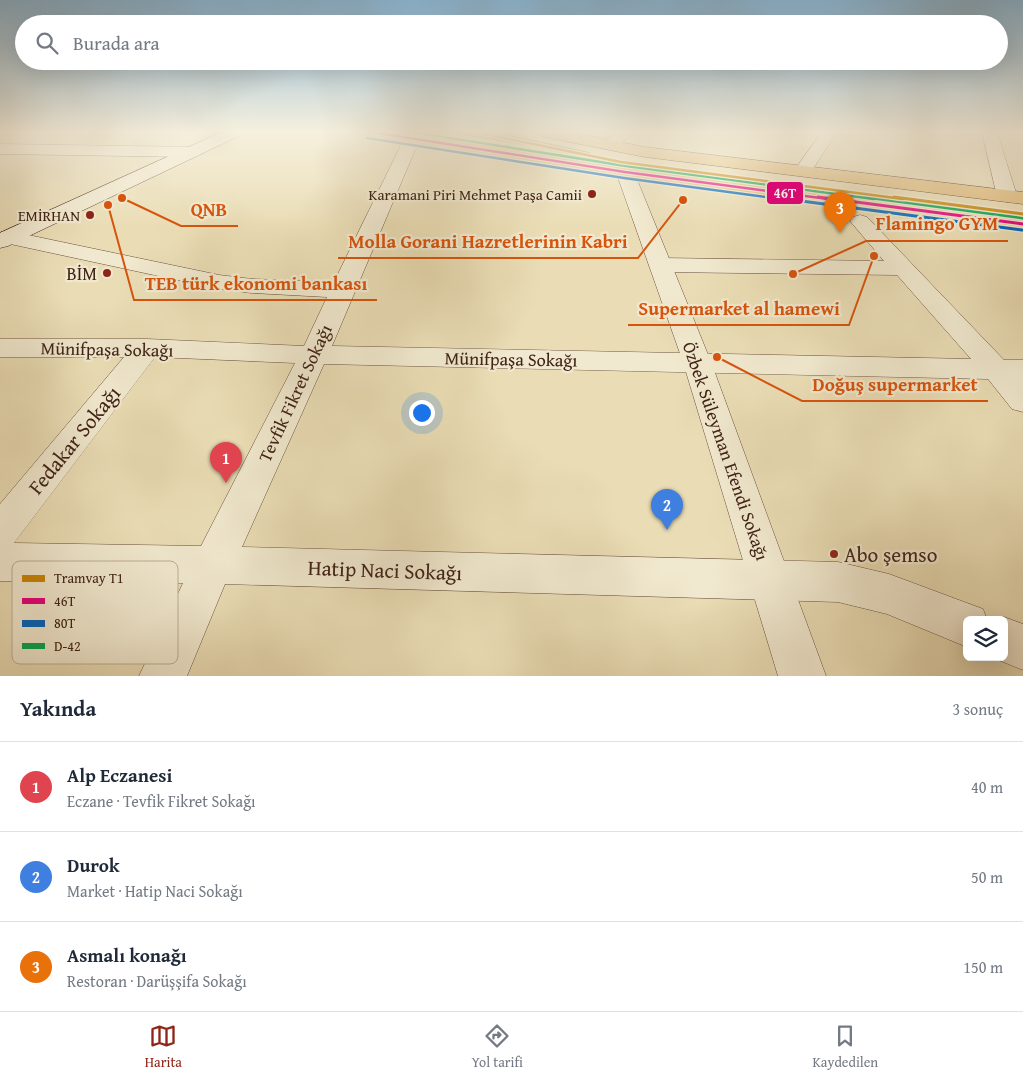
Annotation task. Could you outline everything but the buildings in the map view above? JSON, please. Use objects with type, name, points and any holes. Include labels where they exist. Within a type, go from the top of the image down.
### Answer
[{"type":"main road","points":[[646,164],[1023,224]]},
{"type":"main road","points":[[683,164],[803,172],[1015,197]]},
{"type":"street","points":[[2,236],[162,164]]},
{"type":"street","name":"Tevfik Fikret Sokağı","points":[[178,643],[213,565],[314,355],[400,164]]},
{"type":"street","name":"Özbek Süleyman Efendi Sokağı","points":[[620,164],[661,265],[697,362],[802,676]]},
{"type":"street","points":[[803,172],[809,164]]},
{"type":"street","points":[[1002,164],[1015,197]]},
{"type":"street","points":[[860,221],[905,268],[1010,370],[1023,401]]},
{"type":"street","points":[[2,236],[220,282],[252,286],[342,290]]},
{"type":"street","points":[[661,265],[905,268]]},
{"type":"street","name":"Münifpaşa Sokağı","points":[[0,348],[147,348],[314,355],[1010,370]]},
{"type":"street","name":"Fedakar Sokağı","points":[[0,532],[147,348]]},
{"type":"street","name":"Hatip Naci Sokağı","points":[[178,565],[838,582],[889,594],[963,623]]},
{"type":"street","points":[[1008,641],[1023,647]]},
{"type":"street","name":"Tevfik Fikret Sokağı","points":[[163,676],[168,664]]},
{"type":"tram line","name":"T1","points":[[633,164],[1023,214]]},
{"type":"transit line","name":"80T","points":[[531,164],[624,178],[1022,230]]},
{"type":"transit line","name":"46T","points":[[571,164],[1023,224]]},
{"type":"transit line","name":"D-42","points":[[611,164],[1023,218]]},
{"type":"place","name":"Karamani Piri Mehmet Paşa Camii","points":[[592,194]]},
{"type":"place","name":"QNB","points":[[122,198]]},
{"type":"place","name":"Molla Gorani Hazretlerinin Kabri","points":[[683,200]]},
{"type":"place","name":"TEB türk ekonomi bankası","points":[[108,205]]},
{"type":"place","name":"EMİRHAN","points":[[90,215]]},
{"type":"place","name":"Asmalı konağı","points":[[840,233]]},
{"type":"place","name":"Supermarket al hamewi","points":[[874,256]]},
{"type":"place","name":"BİM","points":[[107,273]]},
{"type":"place","name":"Flamingo GYM","points":[[793,274]]},
{"type":"place","name":"Doğuş supermarket","points":[[717,357]]},
{"type":"place","name":"Alp Eczanesi","points":[[226,483]]},
{"type":"place","name":"Durok","points":[[667,530]]},
{"type":"place","name":"Abo şemso","points":[[834,554]]}]
